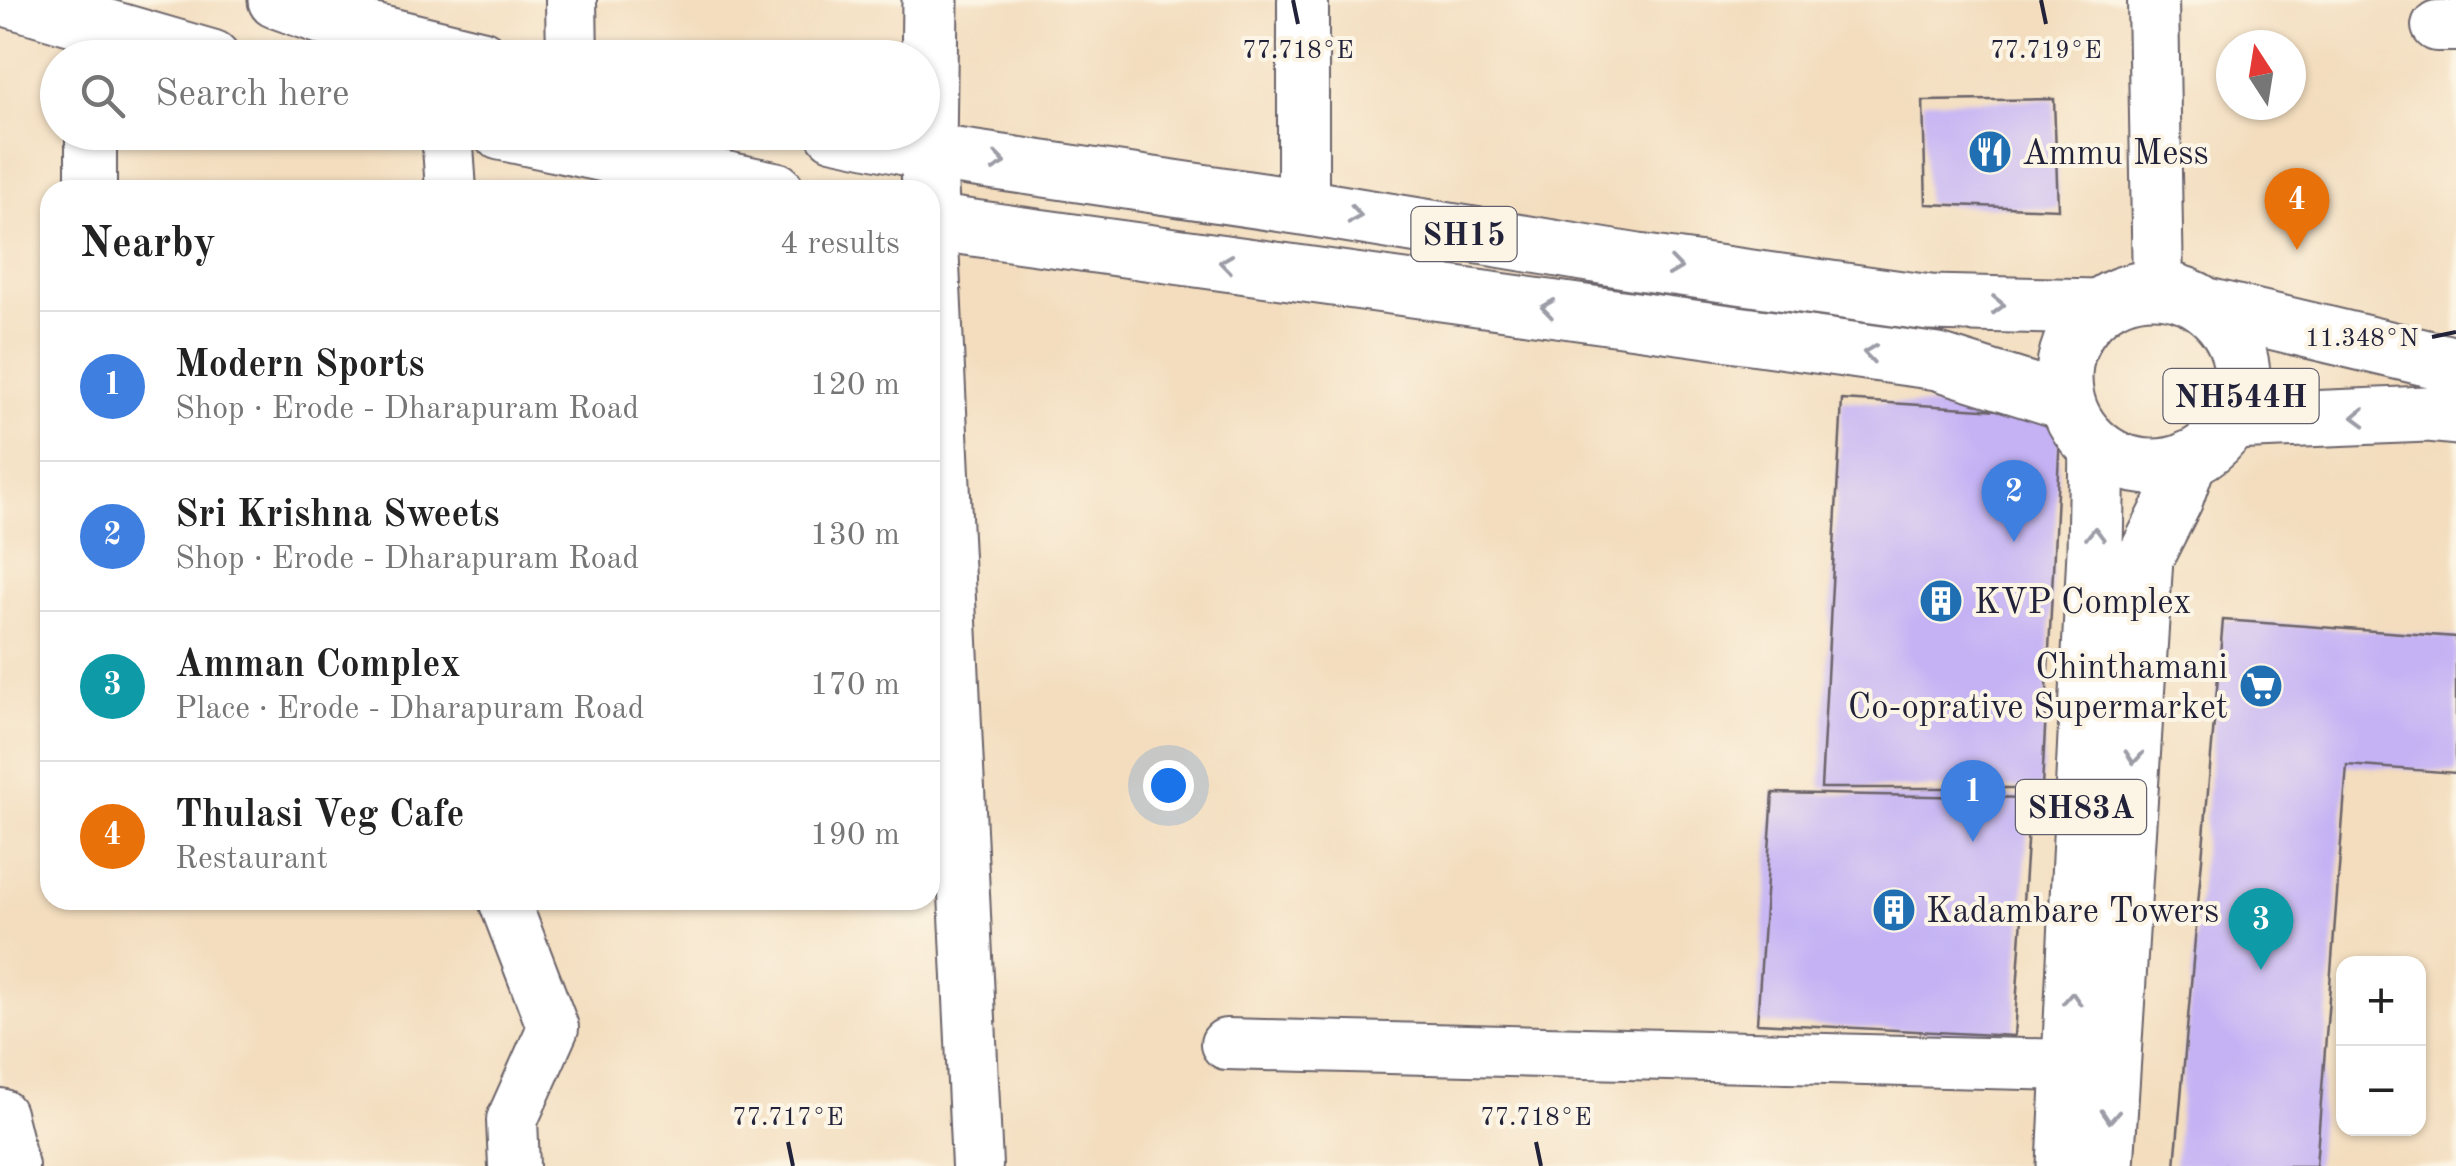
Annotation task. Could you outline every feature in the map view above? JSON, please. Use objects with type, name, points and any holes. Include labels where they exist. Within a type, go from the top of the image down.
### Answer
[{"type":"main road","points":[[12,0],[89,40]]},
{"type":"main road","points":[[276,0],[348,28],[401,40]]},
{"type":"main road","points":[[929,40],[930,0]]},
{"type":"main road","points":[[586,150],[728,180]]},
{"type":"main road","name":"SH15","points":[[919,150],[1638,262],[1930,303],[2098,307]]},
{"type":"main road","points":[[928,152],[929,180]]},
{"type":"main road","name":"SH15","points":[[940,223],[1938,362],[2066,402]]},
{"type":"main road","name":"NH544H","points":[[2098,307],[2116,296],[2182,297],[2456,365]]},
{"type":"main road","name":"NH544H","points":[[2096,448],[2139,466],[2170,466],[2202,453],[2231,422],[2241,398],[2243,372],[2238,347],[2226,324],[2182,297]]},
{"type":"main road","points":[[2096,448],[2078,428],[2066,402],[2064,360],[2082,322],[2098,307]]},
{"type":"main road","name":"NH544H","points":[[2231,422],[2427,414],[2456,417]]},
{"type":"main road","name":"SH83A","points":[[2065,1166],[2095,550],[2096,448]]},
{"type":"main road","name":"SH83A","points":[[2106,1166],[2145,558],[2175,499],[2188,459]]},
{"type":"street","points":[[571,0],[572,40]]},
{"type":"street","points":[[1303,0],[1303,207]]},
{"type":"street","points":[[2153,0],[2182,297]]},
{"type":"street","points":[[90,150],[91,180]]},
{"type":"street","points":[[448,150],[450,180]]},
{"type":"street","points":[[940,407],[977,1166]]},
{"type":"street","points":[[508,910],[553,1028],[512,1120],[514,1166]]},
{"type":"street","points":[[1226,1044],[2069,1065]]},
{"type":"street","points":[[0,1114],[13,1166]]},
{"type":"building","name":"Ammu Mess","points":[[2054,99],[2058,209],[1926,204],[1923,101]]},
{"type":"building","name":"KVP Complex","points":[[1842,400],[2061,414],[2042,788],[1821,788]]},
{"type":"building","points":[[2223,620],[2456,637],[2456,773],[2347,765],[2316,1166],[2175,1166]]},
{"type":"building","name":"Kadambare Towers","points":[[1773,793],[2030,798],[2014,1036],[1757,1023]]},
{"type":"place","name":"Ammu Mess","points":[[1990,152]]},
{"type":"place","name":"Thulasi Veg Cafe","points":[[2297,250]]},
{"type":"place","name":"Sri Krishna Sweets","points":[[2014,542]]},
{"type":"place","name":"KVP Complex","points":[[1941,601]]},
{"type":"place","name":"Chinthamani Co-oprative Supermarket","points":[[2261,686]]},
{"type":"place","name":"Modern Sports","points":[[1973,842]]},
{"type":"place","name":"Kadambare Towers","points":[[1894,910]]},
{"type":"place","name":"Amman Complex","points":[[2261,970]]}]
